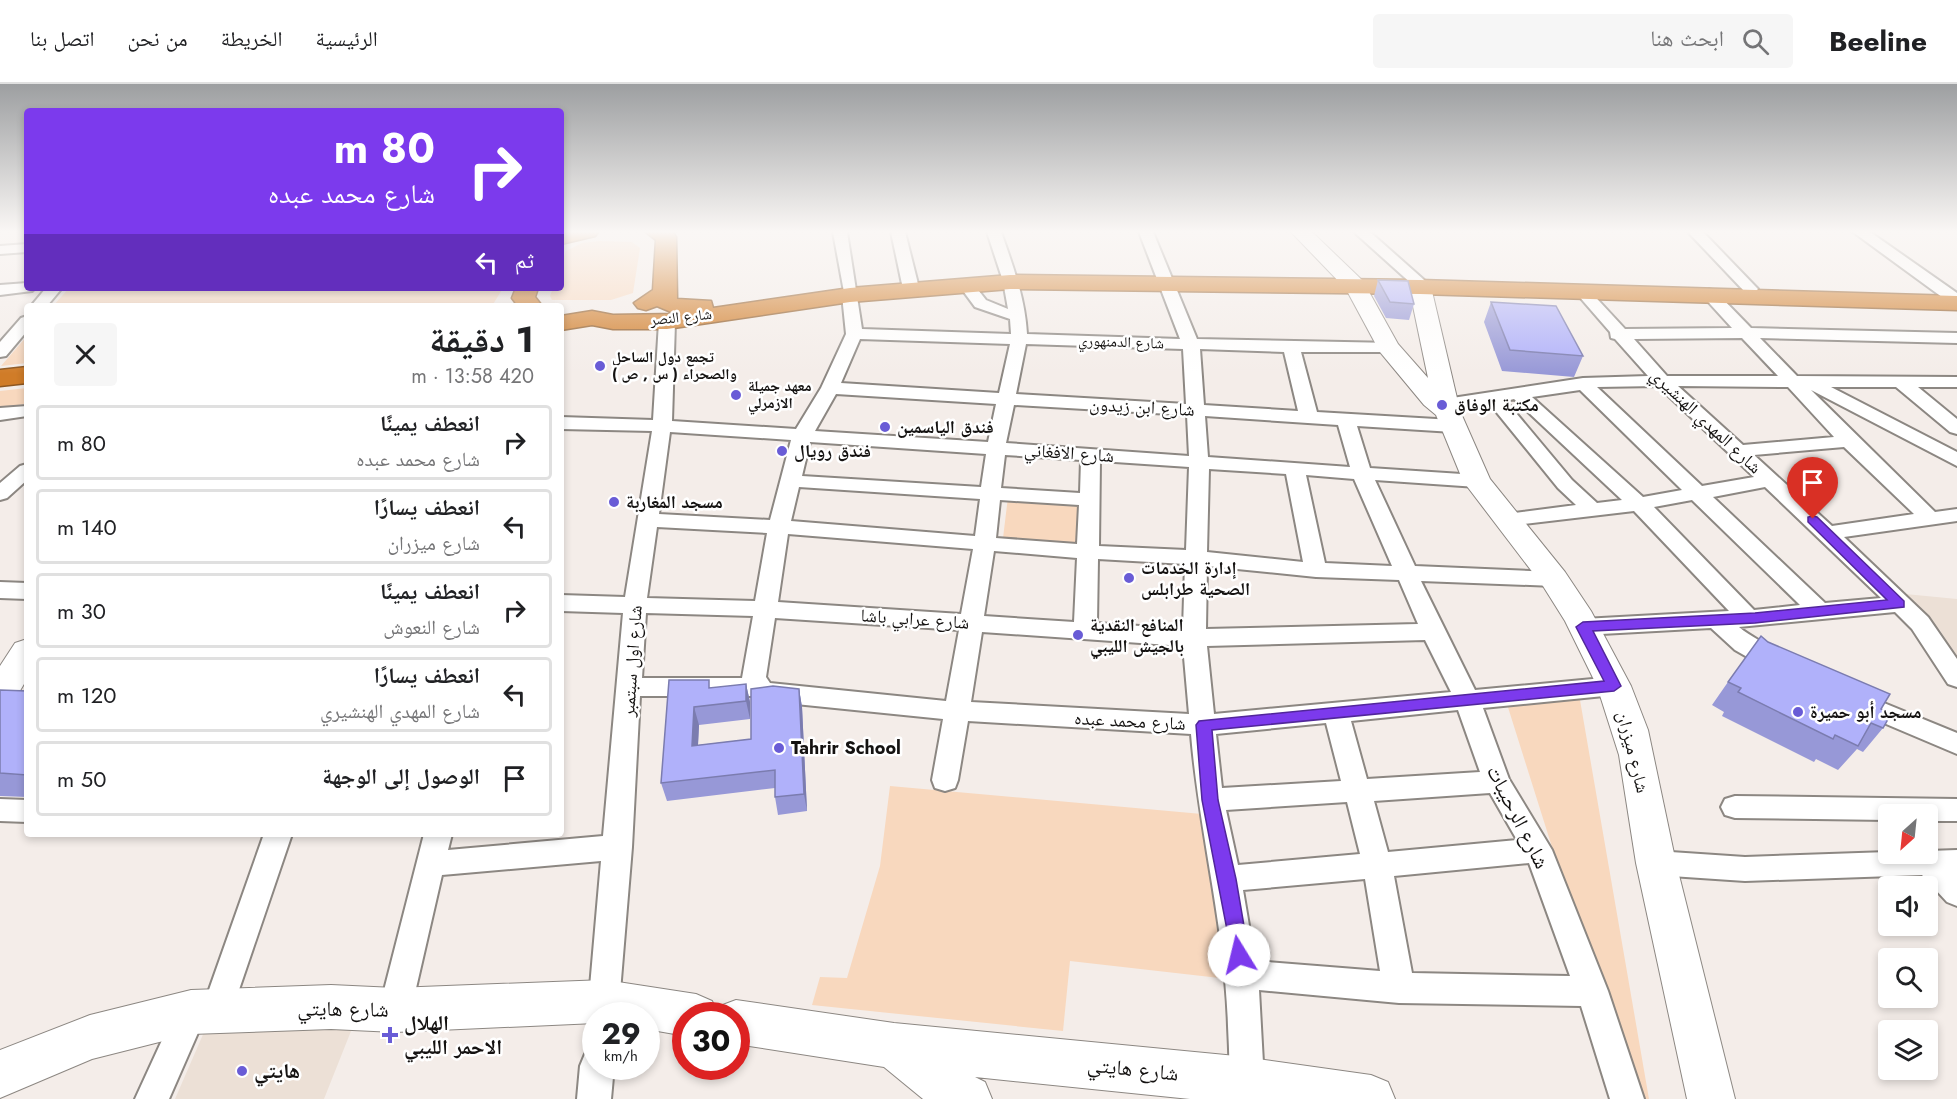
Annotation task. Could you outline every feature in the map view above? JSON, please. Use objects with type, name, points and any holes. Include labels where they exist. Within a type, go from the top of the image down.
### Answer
[{"type":"highway","points":[[576,322],[656,334],[668,316],[668,279]]},
{"type":"highway","points":[[1396,279],[1412,284]]},
{"type":"highway","name":"شارع النصر","points":[[850,292],[1010,280]]},
{"type":"highway","name":"شارع النصر","points":[[576,322],[623,312],[668,316],[910,284],[1010,280],[1165,280],[1750,289],[1955,301]]},
{"type":"highway","name":"شارع النصر","points":[[1412,284],[1955,301]]},
{"type":"highway","points":[[0,378],[24,375]]},
{"type":"highway","points":[[0,385],[24,382]]},
{"type":"street","points":[[756,687],[754,677],[779,527],[802,436],[830,388],[854,334],[848,279]]},
{"type":"street","points":[[909,279],[910,284]]},
{"type":"street","points":[[1350,279],[1388,346],[1447,411]]},
{"type":"street","points":[[1407,279],[1412,284],[1447,411]]},
{"type":"street","points":[[1741,279],[1750,289]]},
{"type":"street","points":[[1925,279],[1955,301]]},
{"type":"street","points":[[945,780],[973,623],[996,448],[1019,339],[1018,316],[1010,280]]},
{"type":"street","points":[[1165,280],[1191,345],[1199,461],[1194,638],[1210,800],[1227,879],[1242,974],[1245,1090]]},
{"type":"street","points":[[966,284],[970,296],[983,306],[1018,316]]},
{"type":"street","points":[[0,290],[24,288]]},
{"type":"street","points":[[42,303],[52,291]]},
{"type":"street","name":"شارع المهدي الهنشيري","points":[[1582,291],[1617,334],[1663,382],[1740,451],[1920,623],[1957,678]]},
{"type":"street","points":[[1709,294],[1800,382],[1849,441],[1931,519]]},
{"type":"street","name":"شارع اول سبتمبر","points":[[605,1002],[635,605],[662,426],[668,316]]},
{"type":"street","points":[[0,332],[23,325]]},
{"type":"street","points":[[0,352],[23,325]]},
{"type":"street","points":[[1617,334],[1747,333],[1957,338]]},
{"type":"street","name":"شارع الدمنهوري","points":[[854,334],[1191,345],[1388,346]]},
{"type":"street","points":[[1291,347],[1309,417]]},
{"type":"street","points":[[1800,382],[1954,456]]},
{"type":"street","name":"شارع ابن زيدون","points":[[830,388],[1346,419],[1447,411],[1493,397],[1583,383],[1957,382]]},
{"type":"street","points":[[1583,383],[1820,612]]},
{"type":"street","points":[[1902,383],[1957,428]]},
{"type":"street","points":[[1518,393],[1639,504],[1749,618]]},
{"type":"street","points":[[1493,397],[1565,484],[1593,510]]},
{"type":"street","points":[[0,414],[24,411]]},
{"type":"street","name":"شارع ميزران","points":[[1447,411],[1477,481],[1554,579],[1583,627],[1614,686],[1637,755],[1656,863],[1711,1099]]},
{"type":"street","name":"شارع الرحيبات","points":[[1346,419],[1361,471],[1433,632],[1467,699],[1497,782],[1538,850],[1592,991],[1627,1099]]},
{"type":"street","name":"شارع الافغاني","points":[[564,423],[662,426],[1361,471],[1477,481]]},
{"type":"street","points":[[1740,451],[1849,441]]},
{"type":"street","points":[[1085,631],[1090,552],[1091,454]]},
{"type":"street","points":[[1294,467],[1316,570]]},
{"type":"street","points":[[9,489],[24,473]]},
{"type":"street","points":[[1507,520],[1639,504],[1769,480]]},
{"type":"street","points":[[792,481],[1090,500]]},
{"type":"street","points":[[1827,533],[1957,515]]},
{"type":"street","points":[[648,520],[779,527],[1090,552],[1197,558],[1316,570],[1554,579]]},
{"type":"street","points":[[0,590],[24,591]]},
{"type":"street","name":"شارع عرابي باشا","points":[[564,603],[764,609],[1194,638],[1433,632]]},
{"type":"street","points":[[1583,627],[1749,618],[1899,604]]},
{"type":"street","points":[[1716,619],[1761,657],[1801,676]]},
{"type":"street","points":[[0,696],[24,656]]},
{"type":"street","name":"شارع محمد عبده","points":[[630,687],[756,687],[766,692],[957,711],[1204,725],[1614,686]]},
{"type":"street","points":[[1842,695],[1957,744]]},
{"type":"street","points":[[0,696],[24,696]]},
{"type":"street","points":[[1336,714],[1377,863],[1399,988]]},
{"type":"street","points":[[1210,800],[1497,782]]},
{"type":"street","points":[[1735,807],[1957,810]]},
{"type":"street","points":[[0,810],[24,811]]},
{"type":"street","points":[[152,1099],[204,1011],[277,837]]},
{"type":"street","points":[[395,1010],[437,837]]},
{"type":"street","points":[[430,864],[618,847]]},
{"type":"street","points":[[1227,879],[1377,863],[1538,850]]},
{"type":"street","points":[[1656,863],[1745,869],[1943,862],[1957,893]]},
{"type":"street","points":[[1242,974],[1399,988],[1592,991]]},
{"type":"street","name":"شارع هايتي","points":[[0,1074],[90,1037],[204,1011],[331,1007],[395,1010],[582,1008]]},
{"type":"street","name":"شارع هايتي","points":[[750,1024],[894,1047],[1245,1090],[1371,1099]]},
{"type":"street","name":"شارع هايتي","points":[[894,1047],[954,1095]]},
{"type":"street","points":[[594,1099],[596,1080]]},
{"type":"shaded area","points":[[564,279],[635,279],[633,293],[611,300],[552,300],[550,296],[552,291],[564,291]]},
{"type":"shaded area","points":[[66,291],[501,291],[494,303],[56,303]]},
{"type":"shaded area","points":[[24,339],[24,363],[1,366]]},
{"type":"shaded area","points":[[24,388],[24,404],[0,407],[0,391]]},
{"type":"shaded area","points":[[1008,497],[1086,502],[1084,544],[1003,538]]},
{"type":"shaded area","points":[[1895,593],[1957,599],[1957,661],[1940,630]]},
{"type":"shaded area","points":[[1580,700],[1649,1099],[1643,1099],[1598,993],[1506,701]]},
{"type":"shaded area","points":[[890,786],[1202,814],[1237,980],[1070,961],[1063,1031],[812,1005],[820,977],[847,978],[880,866]]},
{"type":"shaded area","points":[[359,1011],[324,1099],[175,1099],[211,1016]]},
{"type":"building","points":[[1378,280],[1408,281],[1414,304],[1390,302]]},
{"type":"building","points":[[1491,302],[1556,306],[1583,356],[1510,350]]},
{"type":"building","points":[[1761,636],[1768,642],[1890,694],[1881,709],[1891,714],[1883,728],[1871,723],[1858,746],[1835,735],[1833,739],[1738,692],[1741,688],[1728,682]]},
{"type":"building","points":[[669,680],[709,680],[709,688],[746,684],[746,701],[694,707],[692,746],[751,739],[751,689],[773,686],[799,689],[804,794],[775,797],[775,770],[661,783]]},
{"type":"building","points":[[0,690],[24,691],[24,775],[0,773]]},
{"type":"place","name":"تجمع دول الساحل والصحراء ( س , ص )","points":[[600,366]]},
{"type":"place","name":"معهد جميلة الازمرلي","points":[[736,395]]},
{"type":"place","name":"مكتبة الوفاق","points":[[1442,405]]},
{"type":"place","name":"فندق الياسمين","points":[[885,427]]},
{"type":"place","name":"فندق رويال","points":[[782,451]]},
{"type":"place","name":"مسجد المغاربة","points":[[614,502]]},
{"type":"place","name":"إدارة الخدمات الصحية طرابلس","points":[[1129,578]]},
{"type":"place","name":"المنافع النقدية بالجيش الليبي","points":[[1078,635]]},
{"type":"place","name":"مسجد أبو حميرة","points":[[1798,712]]},
{"type":"place","name":"Tahrir School","points":[[779,748]]},
{"type":"place","name":"الهلال الاحمر الليبي","points":[[390,1035]]},
{"type":"place","name":"هايتي","points":[[242,1071]]},
{"type":"route","points":[[1239,955],[1227,879],[1210,800],[1204,725],[1614,686],[1583,627],[1755,618],[1899,604],[1813,519]]}]
